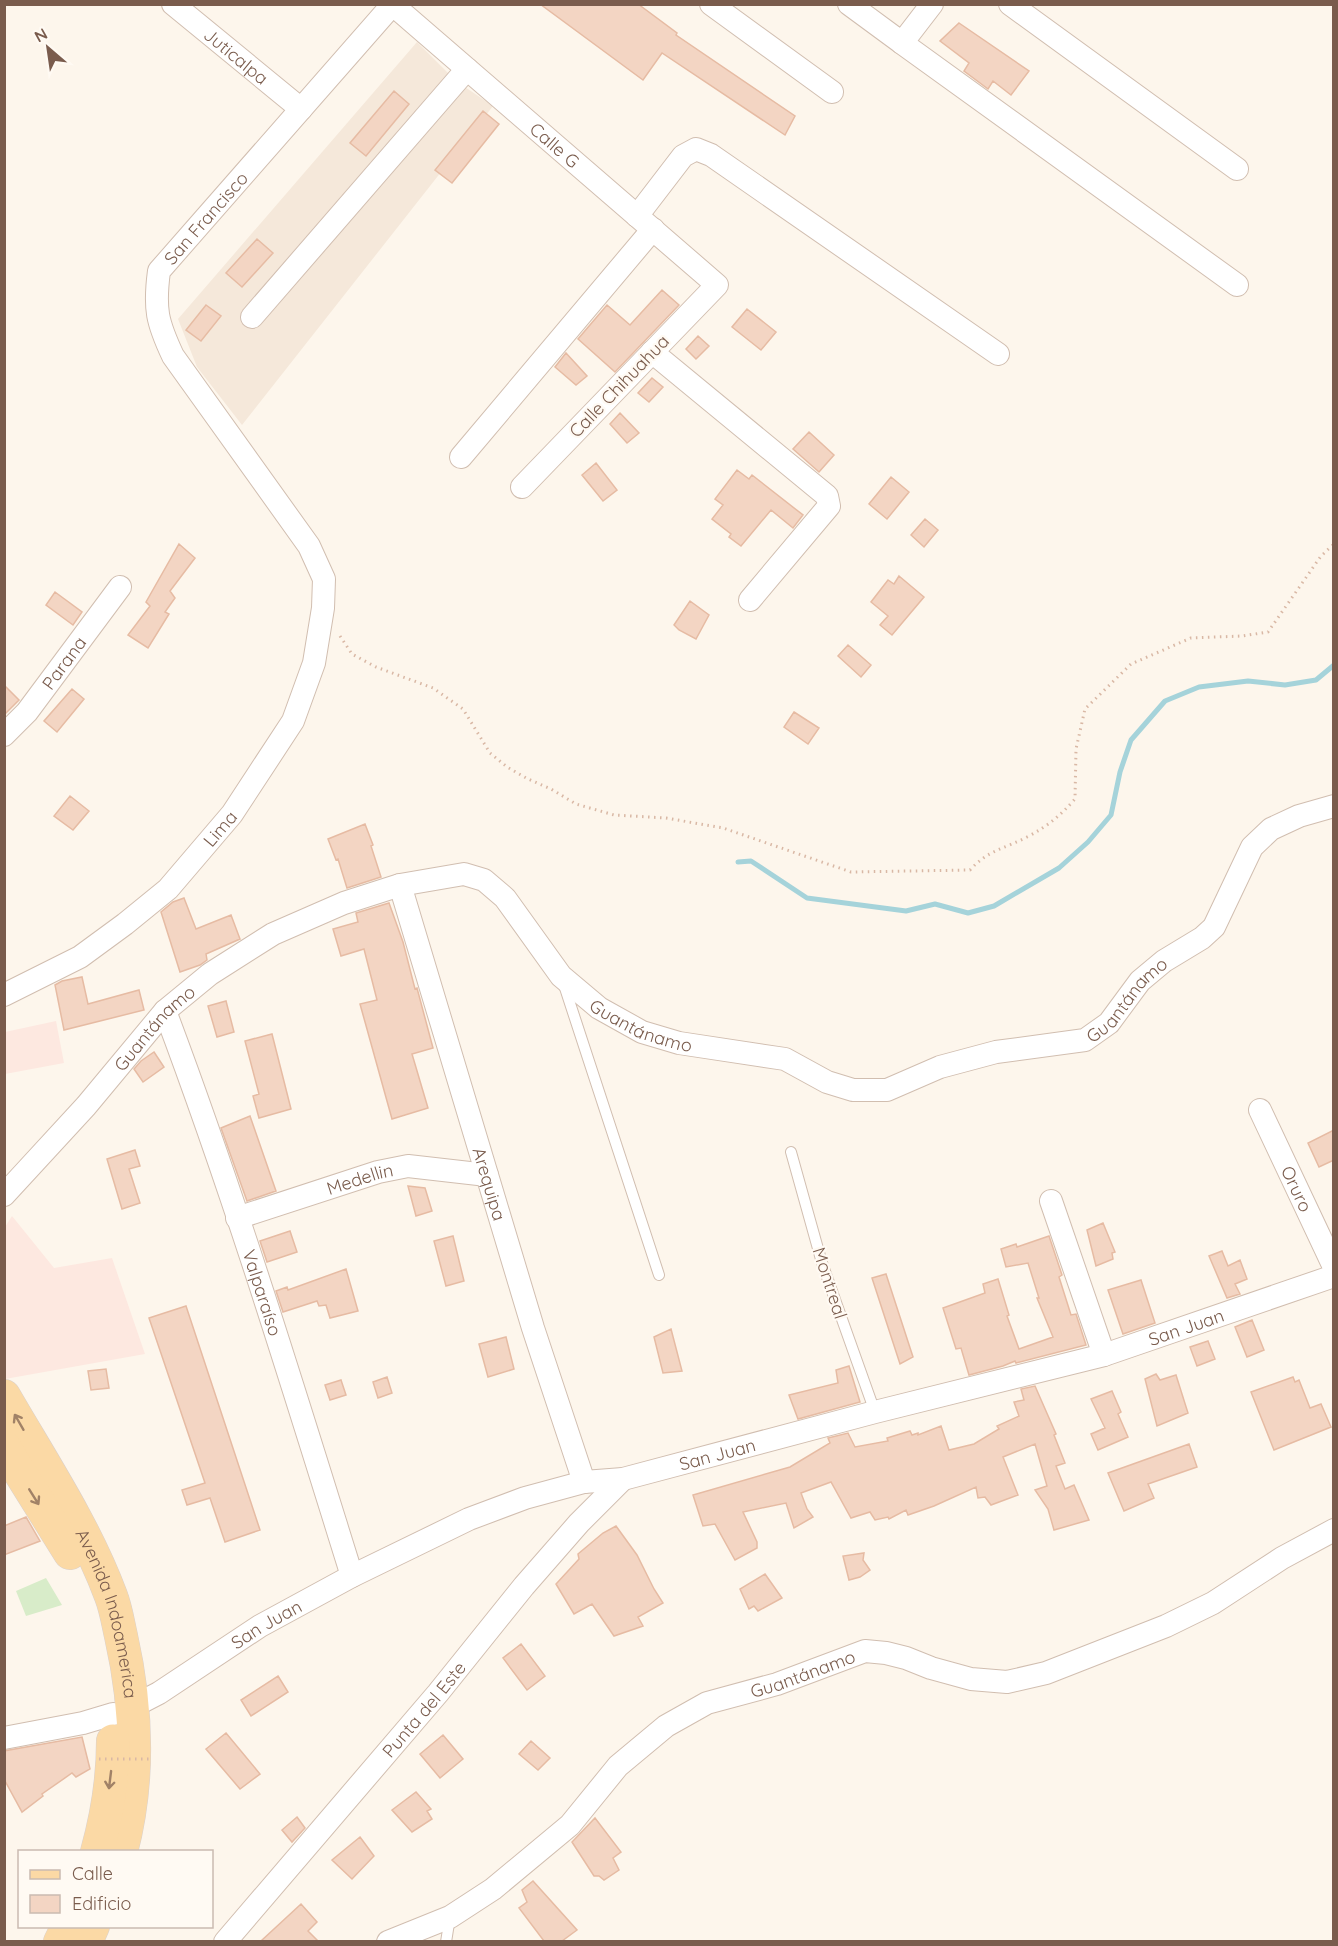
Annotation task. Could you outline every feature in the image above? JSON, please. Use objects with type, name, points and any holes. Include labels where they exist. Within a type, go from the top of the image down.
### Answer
[{"type":"main road","name":"Avenida Indoamerica","points":[[4,1396],[87,1540],[112,1598],[128,1668],[106,1822],[97,1850]]},
{"type":"main road","name":"Avenida Indoamerica","points":[[4,1447],[68,1550],[91,1601],[108,1664],[123,1711],[134,1736],[132,1795],[121,1850]]},
{"type":"street","name":"Juticalpa","points":[[173,4],[301,109]]},
{"type":"street","points":[[711,4],[832,92]]},
{"type":"street","points":[[849,4],[1237,285]]},
{"type":"street","points":[[902,43],[932,4]]},
{"type":"street","points":[[1010,4],[1237,169]]},
{"type":"street","name":"San Francisco","points":[[324,579],[309,546],[174,356],[160,328],[156,296],[159,271],[393,5]]},
{"type":"street","name":"Calle G","points":[[393,5],[717,285]]},
{"type":"street","points":[[252,317],[467,69]]},
{"type":"street","points":[[461,457],[645,223],[683,156],[696,149],[711,155],[998,354]]},
{"type":"street","name":"Calle Chihuahua","points":[[522,487],[717,285]]},
{"type":"street","points":[[652,352],[827,496],[829,506],[750,600]]},
{"type":"street","name":"Lima","points":[[4,994],[80,957],[125,924],[168,889],[232,814],[293,721],[314,663],[323,608],[324,579]]},
{"type":"street","name":"Parana","points":[[4,735],[27,712],[120,587]]},
{"type":"street","name":"Guantánamo","points":[[7,1193],[86,1106],[165,1011],[210,974],[273,934],[344,903],[400,885],[464,874],[484,880],[505,898],[561,976],[599,1008],[642,1032],[680,1043],[785,1059],[827,1082],[853,1090],[887,1089],[940,1067],[996,1053],[1085,1040],[1109,1023],[1140,981],[1164,961],[1202,938],[1214,927],[1252,847],[1271,829],[1299,816],[1334,806]]},
{"type":"street","name":"Arequipa","points":[[400,885],[532,1328],[584,1482]]},
{"type":"street","name":"Valparaíso","points":[[165,1011],[196,1094],[352,1576]]},
{"type":"street","name":"Oruro","points":[[1260,1110],[1334,1267]]},
{"type":"street","name":"Medellin","points":[[237,1218],[378,1172],[408,1166],[487,1175]]},
{"type":"street","points":[[4,1168],[7,1193]]},
{"type":"street","points":[[1051,1201],[1104,1356]]},
{"type":"street","name":"San Juan","points":[[4,1738],[83,1723],[123,1711],[159,1693],[260,1626],[352,1576],[469,1519],[525,1498],[584,1482],[622,1479],[875,1412],[1104,1356],[1334,1276]]},
{"type":"street","name":"Punta del Este","points":[[225,1941],[438,1693],[524,1586],[579,1523],[622,1479]]},
{"type":"street","name":"Guantánamo","points":[[388,1941],[450,1917],[493,1889],[570,1826],[618,1766],[634,1752],[666,1726],[707,1703],[777,1684],[865,1651],[906,1658],[931,1668],[971,1679],[1007,1682],[1046,1673],[1166,1626],[1213,1603],[1282,1558],[1334,1530]]},
{"type":"lane","points":[[561,976],[659,1275]]},
{"type":"lane","name":"Montreal","points":[[791,1152],[822,1263],[875,1412]]},
{"type":"lane","points":[[446,1941],[450,1917]]},
{"type":"path","points":[[323,608],[352,654],[376,667],[433,688],[463,709],[490,753],[507,767],[576,804],[614,815],[666,818],[723,828],[851,872],[970,870],[981,857],[1027,837],[1059,817],[1075,799],[1076,749],[1085,709],[1131,664],[1191,638],[1242,636],[1268,632],[1317,565],[1321,556],[1334,544]]},
{"type":"path","points":[[99,1759],[150,1760]]},
{"type":"shaded area","points":[[417,42],[456,81],[493,106],[242,425],[197,367],[178,319]]},
{"type":"shaded area","points":[[56,1021],[64,1063],[5,1074],[5,1032]]},
{"type":"shaded area","points":[[12,1216],[54,1268],[112,1258],[145,1354],[5,1379],[5,1227]]},
{"type":"green space","points":[[46,1578],[62,1605],[26,1616],[16,1591]]},
{"type":"building","points":[[540,4],[638,4],[677,33],[676,35],[795,116],[785,135],[662,53],[643,80]]},
{"type":"building","points":[[959,23],[1029,71],[1011,95],[993,81],[988,89],[964,71],[969,63],[940,41]]},
{"type":"building","points":[[394,91],[409,104],[366,156],[350,143]]},
{"type":"building","points":[[483,111],[499,124],[452,183],[435,170]]},
{"type":"building","points":[[257,239],[273,253],[242,287],[226,273]]},
{"type":"building","points":[[662,290],[679,305],[615,372],[578,339],[607,305],[630,325]]},
{"type":"building","points":[[206,305],[221,316],[201,341],[186,330]]},
{"type":"building","points":[[747,309],[776,332],[761,350],[732,327]]},
{"type":"building","points":[[698,336],[709,346],[696,359],[686,349]]},
{"type":"building","points":[[566,353],[587,376],[576,385],[555,367]]},
{"type":"building","points":[[652,378],[663,387],[649,402],[638,393]]},
{"type":"building","points":[[620,413],[639,433],[627,443],[610,424]]},
{"type":"building","points":[[809,432],[834,455],[819,472],[793,449]]},
{"type":"building","points":[[596,463],[617,490],[603,501],[582,475]]},
{"type":"building","points":[[737,470],[749,479],[752,475],[803,515],[793,528],[771,510],[741,546],[729,537],[731,534],[712,519],[723,505],[715,499]]},
{"type":"building","points":[[891,477],[909,492],[887,519],[869,504]]},
{"type":"building","points":[[925,519],[938,530],[924,547],[911,535]]},
{"type":"building","points":[[179,544],[195,558],[170,591],[175,598],[165,612],[169,614],[148,648],[128,635],[150,606],[146,602]]},
{"type":"building","points":[[899,576],[924,597],[892,635],[880,625],[888,616],[871,602],[888,580],[894,584]]},
{"type":"building","points":[[55,592],[82,612],[73,625],[46,605]]},
{"type":"building","points":[[690,601],[709,615],[696,639],[674,625]]},
{"type":"building","points":[[848,645],[871,665],[861,677],[838,656]]},
{"type":"building","points":[[4,685],[19,700],[4,715]]},
{"type":"building","points":[[72,689],[84,699],[57,732],[44,721]]},
{"type":"building","points":[[794,712],[819,728],[808,744],[784,727]]},
{"type":"building","points":[[70,796],[89,811],[73,830],[54,816]]},
{"type":"building","points":[[365,824],[381,877],[347,888],[338,859],[336,860],[328,839]]},
{"type":"building","points":[[184,898],[196,929],[231,915],[240,939],[206,954],[207,960],[200,965],[180,972],[161,912],[173,902]]},
{"type":"building","points":[[389,903],[403,942],[415,989],[417,988],[433,1048],[412,1054],[428,1108],[392,1119],[360,1004],[377,1000],[364,949],[341,956],[333,929],[358,922],[356,913]]},
{"type":"building","points":[[82,977],[88,1004],[139,990],[144,1010],[64,1030],[55,985],[62,981]]},
{"type":"building","points":[[226,1001],[234,1032],[217,1037],[208,1006]]},
{"type":"building","points":[[272,1034],[291,1109],[259,1118],[253,1096],[259,1094],[245,1041]]},
{"type":"building","points":[[154,1052],[164,1067],[143,1082],[134,1069]]},
{"type":"building","points":[[250,1116],[276,1191],[247,1201],[221,1128]]},
{"type":"building","points":[[1334,1130],[1334,1160],[1319,1167],[1308,1143]]},
{"type":"building","points":[[135,1150],[140,1166],[129,1169],[140,1203],[122,1209],[107,1159]]},
{"type":"building","points":[[408,1186],[425,1188],[432,1211],[416,1216]]},
{"type":"building","points":[[1103,1223],[1115,1252],[1112,1253],[1113,1259],[1096,1266],[1087,1230]]},
{"type":"building","points":[[290,1231],[297,1252],[267,1262],[260,1241]]},
{"type":"building","points":[[453,1236],[464,1281],[446,1286],[434,1241]]},
{"type":"building","points":[[1049,1236],[1062,1275],[1059,1277],[1071,1315],[1076,1314],[1086,1345],[1016,1363],[1015,1361],[969,1375],[961,1348],[956,1349],[943,1308],[985,1293],[983,1284],[998,1279],[1009,1315],[1007,1316],[1019,1349],[1053,1337],[1037,1298],[1039,1298],[1028,1263],[1006,1267],[1001,1249],[1016,1244],[1017,1247]]},
{"type":"building","points":[[1222,1251],[1228,1266],[1240,1260],[1247,1279],[1235,1284],[1240,1294],[1227,1298],[1209,1256]]},
{"type":"building","points":[[346,1269],[358,1311],[330,1318],[326,1305],[319,1306],[317,1301],[283,1312],[276,1291],[287,1287],[288,1290]]},
{"type":"building","points":[[886,1274],[913,1357],[900,1364],[872,1278]]},
{"type":"building","points":[[1141,1280],[1155,1323],[1123,1334],[1108,1290]]},
{"type":"building","points":[[186,1306],[260,1530],[225,1542],[210,1498],[187,1505],[182,1490],[205,1483],[149,1318]]},
{"type":"building","points":[[1252,1320],[1264,1350],[1247,1357],[1235,1327]]},
{"type":"building","points":[[671,1329],[682,1371],[663,1373],[654,1337]]},
{"type":"building","points":[[506,1337],[514,1369],[488,1377],[479,1344]]},
{"type":"building","points":[[1208,1341],[1215,1359],[1197,1366],[1190,1347]]},
{"type":"building","points":[[849,1366],[860,1402],[798,1419],[789,1395],[838,1383],[836,1370]]},
{"type":"building","points":[[106,1369],[109,1388],[91,1390],[88,1371]]},
{"type":"building","points":[[1156,1374],[1160,1380],[1176,1375],[1188,1413],[1157,1426],[1145,1379]]},
{"type":"building","points":[[387,1377],[392,1393],[378,1398],[373,1382]]},
{"type":"building","points":[[1293,1377],[1295,1382],[1299,1380],[1310,1408],[1321,1404],[1331,1427],[1274,1450],[1251,1392]]},
{"type":"building","points":[[341,1380],[346,1395],[330,1400],[325,1385]]},
{"type":"building","points":[[1035,1386],[1056,1434],[1054,1435],[1065,1463],[1056,1466],[1065,1489],[1074,1485],[1089,1520],[1054,1530],[1048,1509],[1035,1490],[1047,1486],[1035,1444],[1003,1457],[1018,1495],[991,1505],[985,1497],[978,1498],[976,1487],[908,1515],[906,1510],[889,1519],[888,1517],[875,1520],[870,1512],[851,1518],[831,1482],[801,1493],[813,1517],[794,1528],[786,1503],[743,1512],[757,1542],[757,1548],[735,1560],[715,1524],[703,1526],[693,1495],[790,1467],[830,1443],[828,1438],[848,1433],[855,1447],[888,1441],[887,1438],[910,1431],[912,1435],[918,1433],[918,1435],[941,1426],[949,1450],[974,1444],[999,1429],[997,1426],[1019,1416],[1014,1402],[1024,1400],[1021,1389]]},
{"type":"building","points":[[1112,1391],[1121,1412],[1118,1414],[1128,1437],[1098,1450],[1091,1434],[1105,1428],[1091,1399]]},
{"type":"building","points":[[1189,1444],[1197,1467],[1148,1484],[1154,1498],[1124,1511],[1108,1473]]},
{"type":"building","points":[[26,1517],[40,1541],[4,1555],[4,1526]]},
{"type":"building","points":[[616,1526],[637,1555],[663,1603],[638,1617],[643,1626],[614,1636],[592,1604],[574,1614],[556,1584],[579,1559],[578,1554],[603,1533]]},
{"type":"building","points":[[864,1553],[863,1560],[870,1570],[860,1577],[849,1580],[843,1556]]},
{"type":"building","points":[[765,1574],[782,1598],[758,1611],[754,1606],[749,1609],[740,1589]]},
{"type":"building","points":[[521,1644],[545,1676],[527,1690],[503,1658]]},
{"type":"building","points":[[278,1676],[288,1692],[251,1716],[241,1700]]},
{"type":"building","points":[[226,1733],[260,1774],[240,1789],[206,1749]]},
{"type":"building","points":[[443,1735],[463,1759],[440,1778],[420,1754]]},
{"type":"building","points":[[82,1737],[90,1769],[76,1777],[72,1773],[42,1794],[43,1796],[22,1812],[4,1779],[4,1751]]},
{"type":"building","points":[[531,1741],[550,1758],[538,1770],[519,1754]]},
{"type":"building","points":[[416,1792],[431,1809],[427,1811],[432,1819],[412,1832],[392,1810]]},
{"type":"building","points":[[297,1817],[305,1828],[292,1842],[282,1830]]},
{"type":"building","points":[[595,1818],[621,1852],[613,1858],[619,1870],[604,1880],[599,1876],[594,1876],[572,1842]]},
{"type":"building","points":[[360,1837],[374,1856],[352,1879],[332,1860]]},
{"type":"building","points":[[533,1881],[577,1930],[562,1941],[544,1941],[519,1908],[527,1902],[522,1890]]},
{"type":"building","points":[[301,1904],[317,1922],[308,1931],[318,1941],[261,1941]]},
{"type":"waterway","points":[[738,862],[751,861],[807,898],[906,911],[935,904],[968,913],[994,906],[1059,868],[1088,842],[1111,815],[1120,772],[1131,740],[1165,701],[1199,687],[1248,681],[1285,685],[1316,680],[1334,665]]}]
